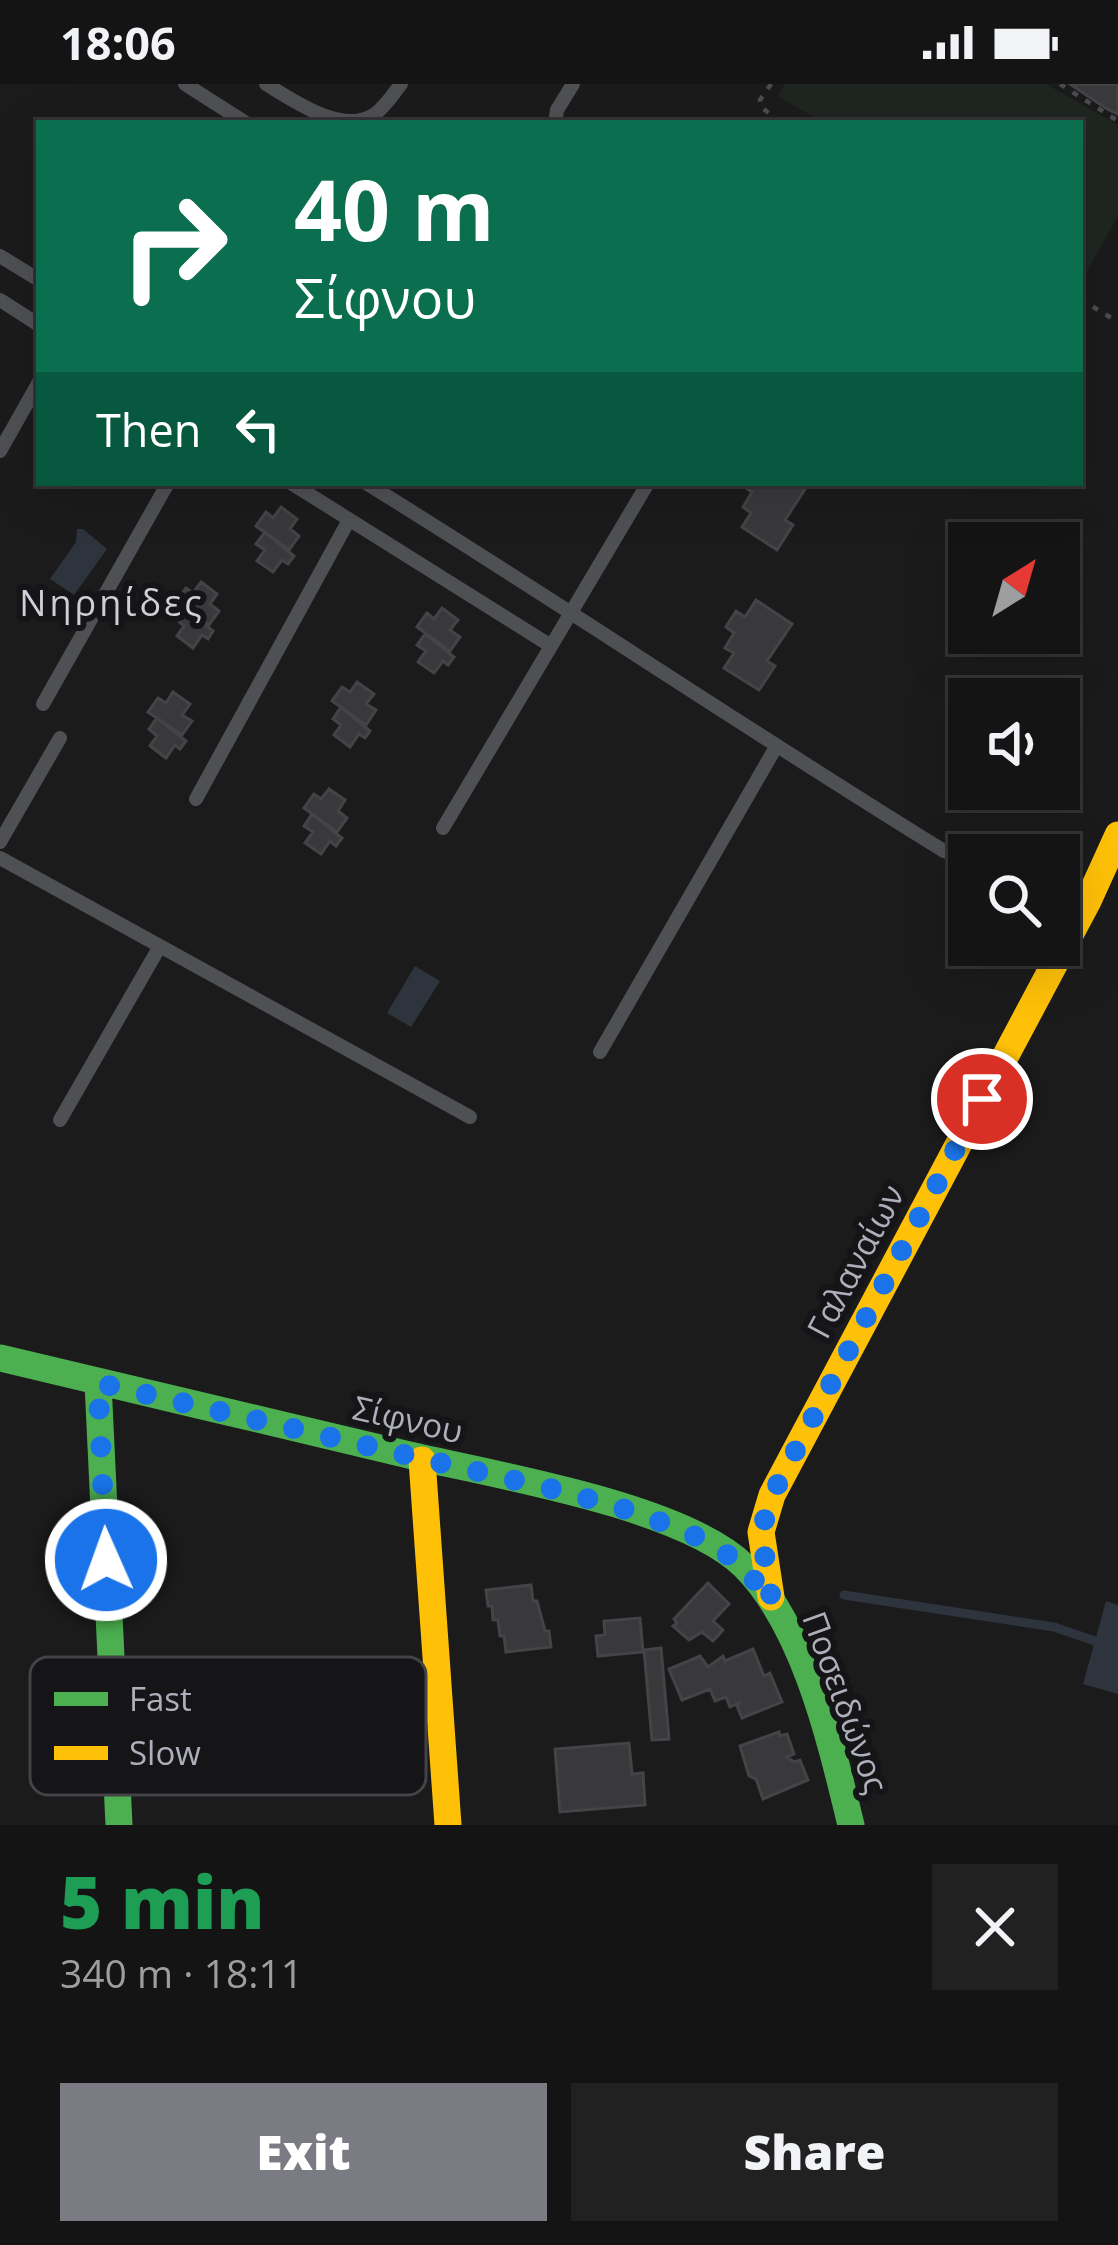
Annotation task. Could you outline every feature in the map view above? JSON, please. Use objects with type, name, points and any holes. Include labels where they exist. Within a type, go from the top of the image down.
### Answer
[{"type":"street","name":"Γαλαναίων","points":[[772,1603],[761,1532],[772,1495],[1088,901],[1118,835]]},
{"type":"street","name":"Σίφνου","points":[[0,1358],[561,1491],[664,1523],[740,1562],[772,1603]]},
{"type":"street","points":[[98,1383],[111,1657]]},
{"type":"street","points":[[422,1460],[448,1825]]},
{"type":"street","name":"Ποσειδώνος","points":[[772,1603],[813,1700],[851,1825]]},
{"type":"street","points":[[118,1795],[119,1825]]},
{"type":"lane","points":[[185,84],[241,120]]},
{"type":"lane","points":[[266,84],[323,115],[342,120]]},
{"type":"lane","points":[[357,120],[374,115],[401,84]]},
{"type":"lane","points":[[555,120],[574,84]]},
{"type":"lane","points":[[218,106],[223,120]]},
{"type":"lane","points":[[0,256],[36,278]]},
{"type":"lane","points":[[0,300],[36,323]]},
{"type":"lane","points":[[0,451],[36,387]]},
{"type":"lane","points":[[44,704],[166,486]]},
{"type":"lane","points":[[296,486],[551,646]]},
{"type":"lane","points":[[371,486],[948,852]]},
{"type":"lane","points":[[443,827],[646,486]]},
{"type":"lane","points":[[196,799],[349,520]]},
{"type":"lane","points":[[0,842],[60,738]]},
{"type":"lane","points":[[600,1052],[776,747]]},
{"type":"lane","points":[[0,858],[470,1117]]},
{"type":"lane","points":[[1080,896],[1088,901]]},
{"type":"lane","points":[[60,1120],[160,946]]},
{"type":"path","points":[[771,84],[760,100],[761,107],[778,120]]},
{"type":"path","points":[[1060,84],[1118,121]]},
{"type":"path","points":[[1083,301],[1118,322]]},
{"type":"shaded area","points":[[785,84],[1046,84],[1118,125],[1118,216],[1083,278],[1083,120],[818,120],[778,96]]},
{"type":"shaded area","points":[[77,529],[107,549],[74,595],[50,579],[76,542]]},
{"type":"shaded area","points":[[415,966],[440,981],[411,1027],[387,1013]]},
{"type":"shaded area","points":[[1106,1601],[1118,1605],[1118,1694],[1083,1684]]},
{"type":"building","points":[[1070,84],[1118,84],[1118,114],[1107,109]]},
{"type":"building","points":[[743,486],[807,486],[785,520],[793,525],[777,550],[742,527],[751,513],[743,507],[752,492]]},
{"type":"building","points":[[281,507],[297,519],[290,529],[299,536],[289,550],[256,526],[266,512],[273,518]]},
{"type":"building","points":[[265,532],[294,556],[288,564],[282,560],[273,572],[257,561],[265,550],[256,544]]},
{"type":"building","points":[[201,582],[217,594],[210,604],[219,611],[209,625],[176,602],[186,588],[193,593]]},
{"type":"building","points":[[756,600],[792,624],[767,661],[775,666],[759,690],[724,668],[734,653],[725,648],[734,633],[726,627],[736,611],[745,617]]},
{"type":"building","points":[[184,608],[213,631],[208,639],[202,635],[193,648],[177,636],[184,626],[176,619]]},
{"type":"building","points":[[442,608],[458,620],[450,630],[460,637],[450,651],[417,627],[427,613],[434,619]]},
{"type":"building","points":[[425,634],[454,657],[448,665],[443,661],[434,673],[418,662],[426,651],[417,645]]},
{"type":"building","points":[[357,682],[374,694],[366,704],[376,710],[366,725],[332,701],[342,687],[350,692]]},
{"type":"building","points":[[173,692],[190,704],[182,715],[192,721],[182,735],[148,712],[158,698],[166,703]]},
{"type":"building","points":[[341,707],[370,731],[365,738],[359,734],[350,747],[334,735],[341,725],[333,719]]},
{"type":"building","points":[[157,718],[186,741],[180,749],[175,745],[166,758],[150,746],[157,736],[149,729]]},
{"type":"building","points":[[329,789],[345,800],[338,811],[347,818],[337,832],[304,808],[314,794],[321,799]]},
{"type":"building","points":[[312,814],[342,838],[336,846],[330,841],[321,854],[305,843],[313,832],[304,826]]},
{"type":"building","points":[[708,1583],[729,1604],[713,1621],[723,1630],[713,1641],[702,1632],[689,1640],[673,1626],[674,1619]]},
{"type":"building","points":[[531,1585],[551,1647],[506,1652],[486,1590]]},
{"type":"building","points":[[640,1618],[643,1652],[598,1656],[596,1636],[605,1635],[604,1621]]},
{"type":"building","points":[[661,1648],[669,1739],[652,1740],[644,1650]]},
{"type":"building","points":[[753,1649],[782,1702],[742,1718],[740,1702],[730,1707],[726,1697],[715,1701],[710,1689],[682,1700],[669,1669],[700,1656],[708,1667],[723,1656],[725,1661]]},
{"type":"building","points":[[779,1732],[780,1736],[787,1734],[794,1754],[787,1757],[800,1760],[808,1780],[763,1799],[756,1779],[749,1776],[740,1746]]},
{"type":"building","points":[[629,1743],[632,1774],[643,1773],[645,1805],[560,1812],[555,1749]]},
{"type":"waterway","points":[[844,1595],[1054,1627],[1095,1641]]},
{"type":"traffic: fast","points":[[0,1358],[537,1483],[634,1510],[716,1545],[744,1566],[784,1621],[813,1688],[851,1825]]},
{"type":"traffic: fast","points":[[98,1383],[111,1657]]},
{"type":"traffic: fast","points":[[118,1795],[119,1825]]},
{"type":"traffic: slow","points":[[771,1597],[761,1532],[772,1495],[1088,901],[1118,835]]},
{"type":"traffic: slow","points":[[422,1460],[448,1825]]},
{"type":"district","name":"Νηρηίδες","points":[[112,602]]},
{"type":"route","points":[[106,1560],[98,1383],[638,1513],[693,1535],[740,1562],[772,1603],[761,1532],[772,1495],[982,1099]]}]
